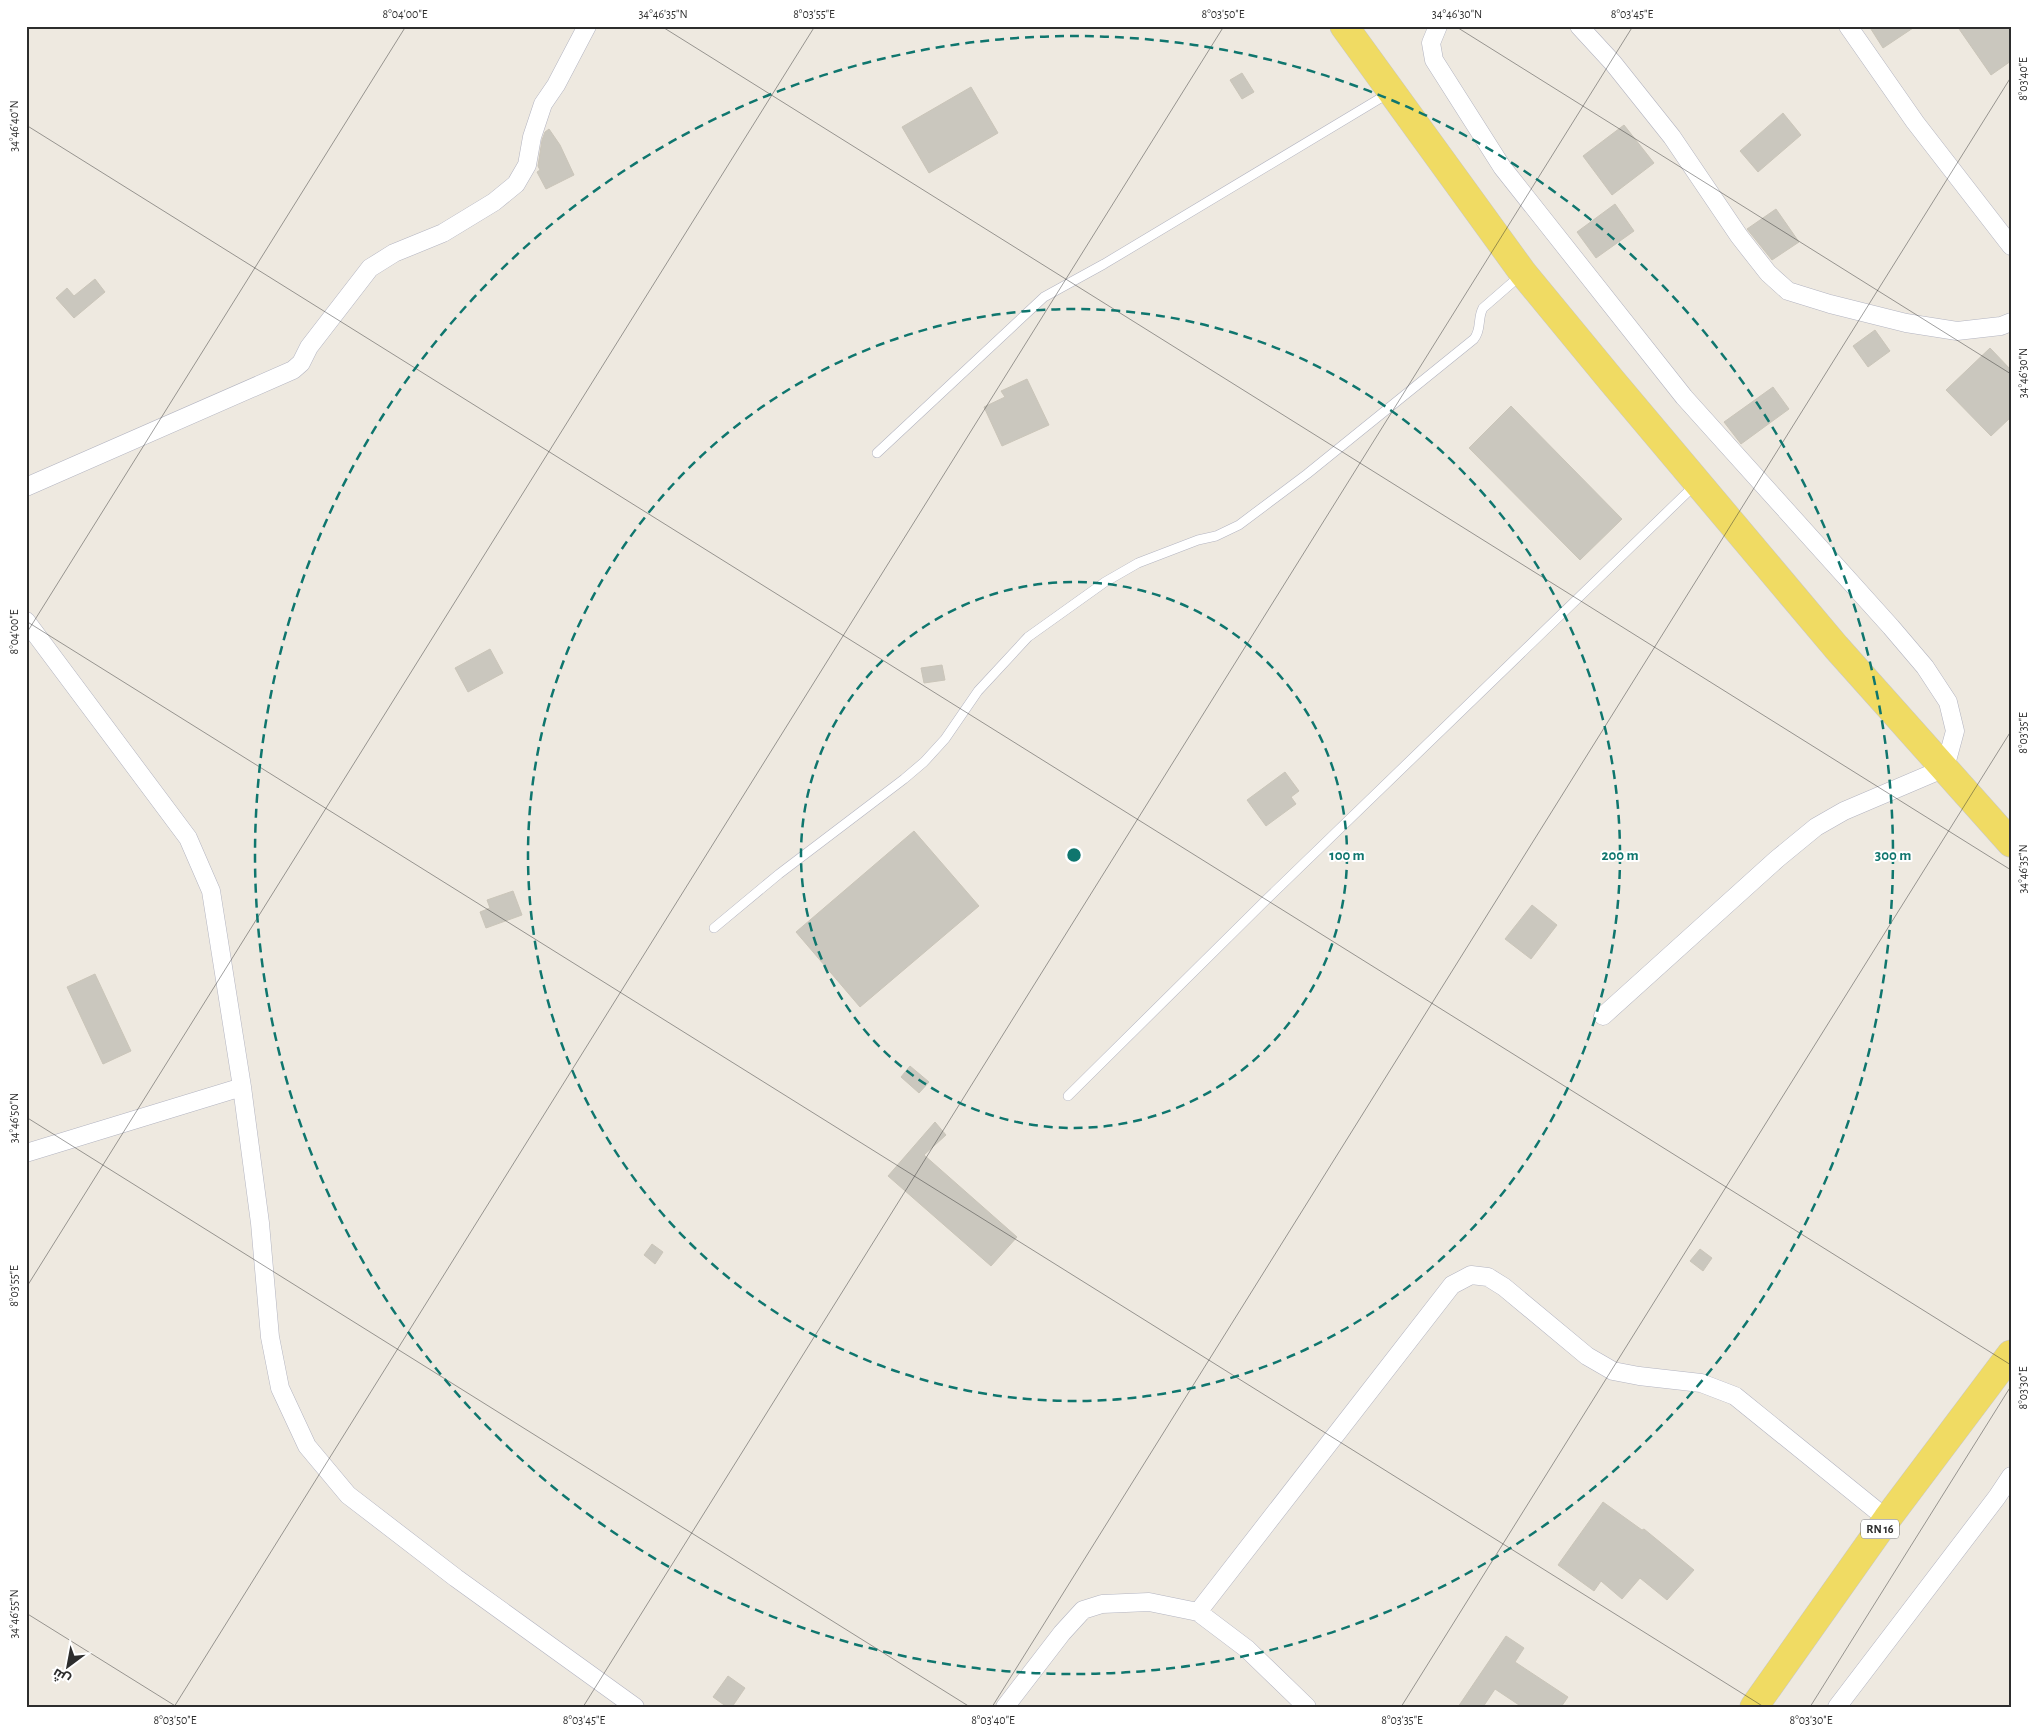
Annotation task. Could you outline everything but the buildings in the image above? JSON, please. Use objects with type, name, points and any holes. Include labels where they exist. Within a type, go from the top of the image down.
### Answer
[{"type":"main road","points":[[1344,26],[1523,273],[1612,382],[1836,647],[2011,843]]},
{"type":"main road","name":"RN 16","points":[[1754,1707],[1887,1519],[2011,1354]]},
{"type":"street","points":[[26,487],[293,370],[301,363],[309,347],[370,268],[394,253],[443,233],[494,202],[516,184],[527,165],[532,137],[543,104],[556,85],[587,26]]},
{"type":"street","points":[[1438,26],[1431,43],[1434,60],[1502,167],[1684,396],[1891,627],[1924,667],[1948,702],[1955,731],[1945,768],[1844,811],[1816,827],[1777,859],[1603,1016]]},
{"type":"street","points":[[1579,26],[1613,63],[1672,137],[1739,236],[1768,273],[1788,291],[1830,304],[1906,323],[1957,331],[2001,326],[2011,322]]},
{"type":"street","points":[[1848,26],[1915,122],[2011,246]]},
{"type":"street","points":[[26,621],[188,838],[211,891],[242,1088],[260,1223],[270,1337],[280,1388],[307,1446],[348,1495],[456,1578],[635,1707]]},
{"type":"street","points":[[26,1153],[242,1088]]},
{"type":"street","points":[[1198,1612],[1452,1285],[1471,1275],[1488,1277],[1504,1287],[1587,1356],[1614,1371],[1639,1376],[1701,1383],[1735,1396],[1887,1519]]},
{"type":"street","points":[[1837,1707],[2011,1476]]},
{"type":"street","points":[[1005,1707],[1062,1633],[1083,1610],[1102,1604],[1149,1602],[1198,1612],[1247,1648],[1307,1707]]},
{"type":"lane","points":[[877,453],[1044,296],[1112,259],[1392,91]]},
{"type":"lane","points":[[714,928],[778,874],[924,762],[945,739],[978,691],[1028,637],[1105,582],[1138,563],[1198,540],[1216,536],[1238,525],[1307,474],[1474,339],[1479,333],[1479,315],[1483,308],[1523,273]]},
{"type":"lane","points":[[1068,1096],[1266,899],[1698,482]]}]
